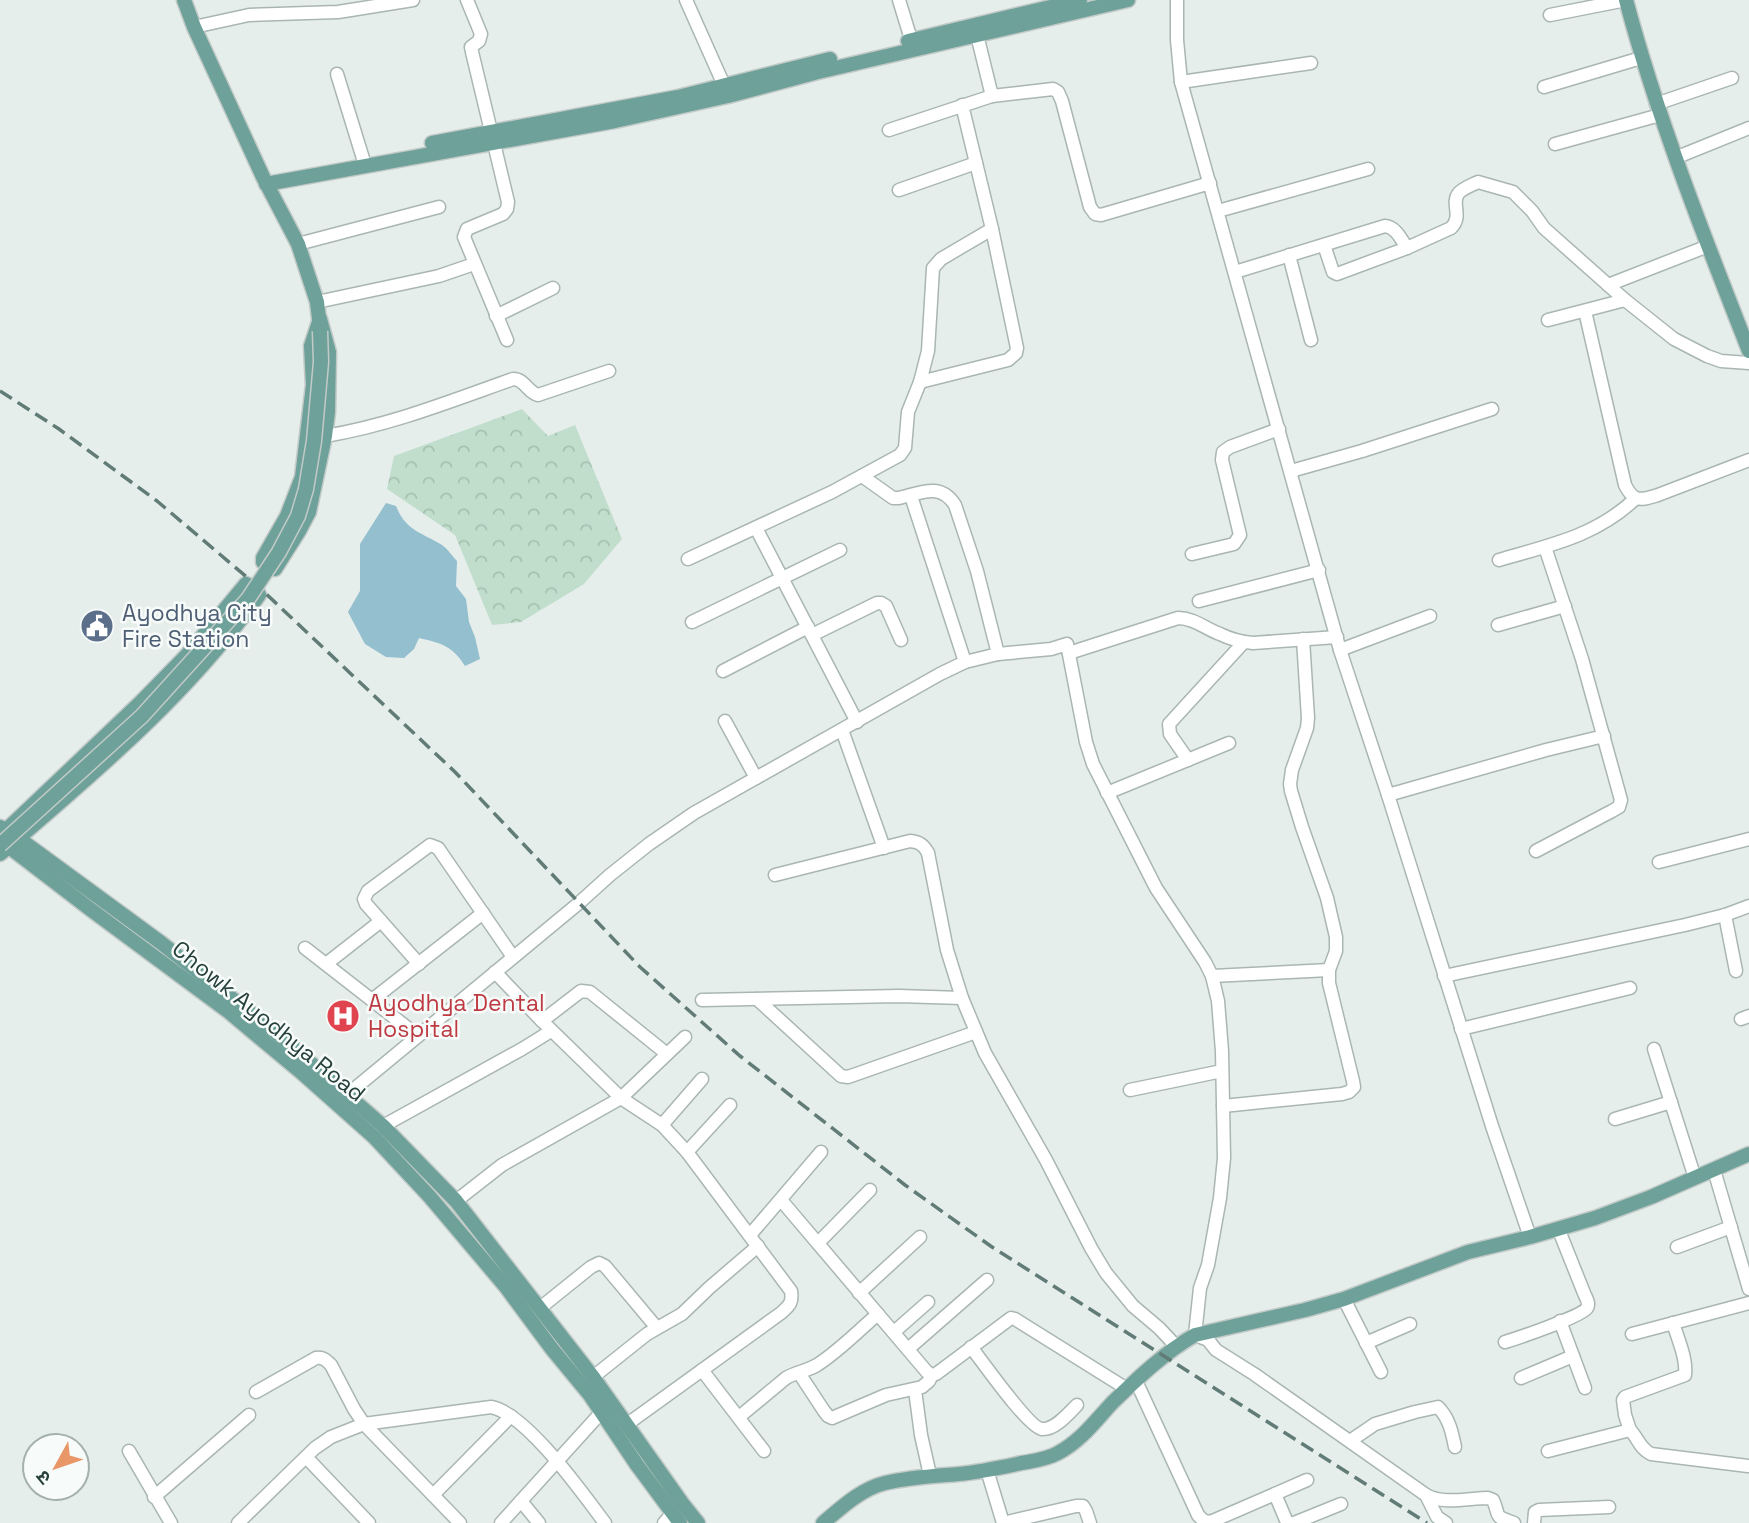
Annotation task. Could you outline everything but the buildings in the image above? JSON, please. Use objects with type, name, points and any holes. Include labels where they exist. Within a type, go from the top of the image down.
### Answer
[{"type":"main road","points":[[4,840],[142,716],[248,599],[279,552],[298,516],[306,489],[314,441],[321,362],[317,302],[298,244],[264,180],[184,0]]},
{"type":"main road","points":[[264,180],[492,137],[615,121],[726,91],[818,72],[1080,0]]},
{"type":"main road","points":[[913,45],[977,35],[1128,0]]},
{"type":"main road","points":[[1626,0],[1658,110],[1749,351]]},
{"type":"main road","points":[[320,325],[330,352],[325,436],[309,512],[275,569],[263,562],[262,558],[287,516],[302,477],[313,385],[311,346],[320,325]]},
{"type":"main road","points":[[246,584],[256,589],[259,595],[239,622],[190,680],[137,734],[4,840],[187,655],[246,584]]},
{"type":"main road","points":[[4,840],[75,889]]},
{"type":"main road","name":"Chowk Ayodhya Road","points":[[75,889],[160,942],[276,1033],[348,1094],[456,1201],[536,1303]]},
{"type":"main road","name":"Chowk Ayodhya Road","points":[[75,889],[229,1012],[374,1137],[430,1197],[606,1407]]},
{"type":"main road","points":[[823,1523],[852,1500],[884,1483],[930,1475],[987,1470],[1044,1459],[1058,1453],[1074,1442],[1131,1385],[1176,1346],[1195,1335],[1305,1310],[1468,1252],[1595,1218],[1749,1154]]},
{"type":"main road","points":[[536,1303],[593,1377],[637,1465],[675,1516],[698,1523]]},
{"type":"main road","points":[[606,1407],[626,1425],[675,1516]]},
{"type":"street","points":[[194,27],[249,15],[338,12],[413,0]]},
{"type":"street","points":[[467,0],[481,34],[479,41],[471,47],[508,208],[503,214],[467,229],[464,237],[507,340]]},
{"type":"street","points":[[687,0],[726,91]]},
{"type":"street","points":[[899,0],[913,45]]},
{"type":"street","points":[[1177,0],[1181,82],[1340,650],[1530,1237]]},
{"type":"street","points":[[1550,15],[1626,0]]},
{"type":"street","points":[[977,35],[992,96]]},
{"type":"street","points":[[1544,87],[1642,58]]},
{"type":"street","points":[[1181,82],[1311,63]]},
{"type":"street","points":[[337,74],[364,162]]},
{"type":"street","points":[[1555,144],[1658,110],[1732,78]]},
{"type":"street","points":[[889,130],[992,96],[1053,89],[1058,92],[1062,101],[1090,207],[1095,214],[1101,215],[1210,183]]},
{"type":"street","points":[[920,382],[1008,360],[1016,354],[1017,348],[962,105]]},
{"type":"street","points":[[1675,158],[1749,128]]},
{"type":"street","points":[[899,190],[976,163]]},
{"type":"street","points":[[1218,211],[1368,169]]},
{"type":"street","points":[[1324,245],[1331,268],[1337,274],[1407,248],[1451,228],[1457,218],[1458,194],[1478,182],[1513,192],[1544,228],[1625,300],[1674,339],[1707,356],[1749,363]]},
{"type":"street","points":[[298,244],[439,207]]},
{"type":"street","points":[[1235,272],[1389,226],[1407,248]]},
{"type":"street","points":[[688,559],[832,492],[900,455],[905,449],[908,412],[928,351],[933,268],[941,259],[992,229]]},
{"type":"street","points":[[1608,285],[1708,246]]},
{"type":"street","points":[[1289,255],[1311,340]]},
{"type":"street","points":[[317,302],[439,276],[474,264]]},
{"type":"street","points":[[496,316],[552,288]]},
{"type":"street","points":[[1548,320],[1625,300]]},
{"type":"street","points":[[1585,311],[1625,485],[1635,499],[1643,500],[1658,495],[1749,460]]},
{"type":"street","points":[[325,436],[401,419],[513,379],[522,381],[531,392],[538,394],[610,371]]},
{"type":"street","points":[[1291,471],[1492,409]]},
{"type":"street","points":[[1192,554],[1234,544],[1240,535],[1222,460],[1223,452],[1230,446],[1279,429]]},
{"type":"street","points":[[862,476],[893,498],[934,490],[950,497],[976,571],[998,654]]},
{"type":"street","points":[[911,496],[965,662]]},
{"type":"street","points":[[1499,560],[1545,547],[1604,524],[1621,513],[1635,499]]},
{"type":"street","points":[[757,528],[857,722]]},
{"type":"street","points":[[1536,851],[1619,807],[1621,800],[1565,606],[1545,547]]},
{"type":"street","points":[[692,622],[841,550]]},
{"type":"street","points":[[1199,601],[1319,570]]},
{"type":"street","points":[[723,671],[810,631],[881,603],[886,606],[901,640]]},
{"type":"street","points":[[1498,625],[1565,606]]},
{"type":"street","points":[[1340,650],[1430,616]]},
{"type":"street","points":[[1069,653],[1178,618],[1188,618],[1219,634],[1244,642],[1337,637]]},
{"type":"street","points":[[1223,1106],[1342,1094],[1354,1087],[1329,983],[1329,970],[1336,951],[1336,937],[1327,898],[1291,791],[1292,770],[1308,719],[1303,639]]},
{"type":"street","points":[[1188,760],[1170,734],[1169,724],[1244,642]]},
{"type":"street","points":[[348,1094],[649,844],[694,813],[901,695],[965,662],[998,654],[1051,649],[1067,644],[1086,742],[1093,764],[1156,888],[1205,962],[1212,976],[1218,1001],[1224,1158],[1209,1265],[1200,1288],[1195,1335],[1209,1340],[1216,1350],[1426,1495],[1441,1500],[1488,1498],[1493,1500],[1497,1515],[1501,1519],[1514,1523]]},
{"type":"street","points":[[725,721],[756,778]]},
{"type":"street","points":[[842,730],[884,848]]},
{"type":"street","points":[[1388,795],[1604,736]]},
{"type":"street","points":[[1107,793],[1229,743]]},
{"type":"street","points":[[1658,862],[1749,839]]},
{"type":"street","points":[[775,875],[910,841],[924,846],[928,853],[947,950],[962,998],[985,1052],[1106,1273],[1133,1306],[1176,1346]]},
{"type":"street","points":[[419,964],[364,899],[368,891],[430,845],[439,848],[513,957]]},
{"type":"street","points":[[1444,976],[1685,925],[1749,906]]},
{"type":"street","points":[[372,1000],[484,913]]},
{"type":"street","points":[[1725,915],[1736,971]]},
{"type":"street","points":[[326,964],[381,921]]},
{"type":"street","points":[[305,948],[418,1036]]},
{"type":"street","points":[[1212,976],[1329,970]]},
{"type":"street","points":[[495,972],[546,1026],[621,1098],[662,1125],[687,1152],[791,1292],[790,1305],[626,1425]]},
{"type":"street","points":[[1461,1029],[1630,988]]},
{"type":"street","points":[[383,1126],[522,1049],[581,991],[590,992],[667,1055]]},
{"type":"street","points":[[702,1000],[887,996],[962,998]]},
{"type":"street","points":[[757,999],[841,1076],[848,1077],[976,1032]]},
{"type":"street","points":[[456,1201],[502,1164],[621,1098],[685,1037]]},
{"type":"street","points":[[1654,1049],[1695,1178]]},
{"type":"street","points":[[1130,1090],[1222,1072]]},
{"type":"street","points":[[662,1125],[702,1079]]},
{"type":"street","points":[[1615,1119],[1671,1102]]},
{"type":"street","points":[[687,1152],[730,1105]]},
{"type":"street","points":[[593,1377],[657,1328],[682,1314],[709,1288],[754,1241],[781,1200],[821,1152]]},
{"type":"street","points":[[1714,1170],[1749,1289]]},
{"type":"street","points":[[818,1244],[870,1190]]},
{"type":"street","points":[[781,1200],[932,1375]]},
{"type":"street","points":[[1677,1247],[1731,1227]]},
{"type":"street","points":[[1506,1342],[1582,1313],[1587,1308],[1588,1303],[1558,1228]]},
{"type":"street","points":[[859,1293],[920,1237]]},
{"type":"street","points":[[536,1303],[599,1263],[605,1266],[657,1328]]},
{"type":"street","points":[[908,1349],[987,1280]]},
{"type":"street","points":[[1344,1298],[1381,1372]]},
{"type":"street","points":[[894,1332],[928,1302]]},
{"type":"street","points":[[1632,1334],[1749,1303]]},
{"type":"street","points":[[739,1418],[786,1378],[806,1371],[826,1358],[878,1314]]},
{"type":"street","points":[[799,1373],[824,1411],[832,1418],[886,1395],[915,1390],[1011,1318],[1131,1385],[1203,1521],[1216,1520],[1307,1480]]},
{"type":"street","points":[[1560,1321],[1585,1388]]},
{"type":"street","points":[[1366,1343],[1410,1324]]},
{"type":"street","points":[[1673,1324],[1685,1364],[1685,1375],[1625,1397],[1623,1405],[1630,1430],[1644,1451],[1651,1454],[1748,1466]]},
{"type":"street","points":[[971,1347],[1024,1415],[1038,1428],[1044,1430],[1051,1427],[1077,1405]]},
{"type":"street","points":[[1521,1378],[1573,1356]]},
{"type":"street","points":[[256,1392],[321,1357],[331,1364],[364,1424],[460,1523]]},
{"type":"street","points":[[702,1370],[764,1451]]},
{"type":"street","points":[[915,1390],[930,1475]]},
{"type":"street","points":[[238,1523],[306,1457],[331,1437],[364,1424],[491,1407],[500,1408],[511,1416],[557,1460],[605,1523]]},
{"type":"street","points":[[501,1523],[606,1407]]},
{"type":"street","points":[[1350,1441],[1375,1424],[1438,1407],[1450,1426],[1455,1447]]},
{"type":"street","points":[[155,1497],[249,1415]]},
{"type":"street","points":[[433,1494],[511,1416]]},
{"type":"street","points":[[1548,1451],[1630,1430]]},
{"type":"street","points":[[129,1451],[171,1523]]},
{"type":"street","points":[[306,1457],[369,1523]]},
{"type":"street","points":[[987,1470],[1003,1523],[1076,1506],[1083,1507],[1090,1523]]},
{"type":"street","points":[[1275,1494],[1286,1520],[1292,1523],[1341,1504]]},
{"type":"street","points":[[1426,1495],[1437,1517],[1446,1523]]},
{"type":"street","points":[[521,1501],[539,1523]]},
{"type":"street","points":[[1534,1523],[1535,1512],[1539,1510],[1609,1507]]},
{"type":"green space","points":[[522,409],[548,436],[575,425],[622,539],[584,584],[521,622],[492,625],[455,535],[387,489],[394,456]]},
{"type":"water","points":[[386,503],[396,506],[409,526],[442,545],[457,561],[456,586],[466,599],[469,622],[480,659],[465,666],[446,646],[419,638],[414,649],[404,658],[386,657],[365,644],[348,612],[360,591],[360,544]]},
{"type":"railway","points":[[0,391],[59,429],[157,501],[262,590],[455,772],[640,967],[740,1056],[905,1185],[992,1247],[1427,1523]]},
{"type":"place","name":"Ayodhya City Fire Station","points":[[97,626]]},
{"type":"place","name":"Ayodhya Dental Hospital","points":[[343,1016]]}]
